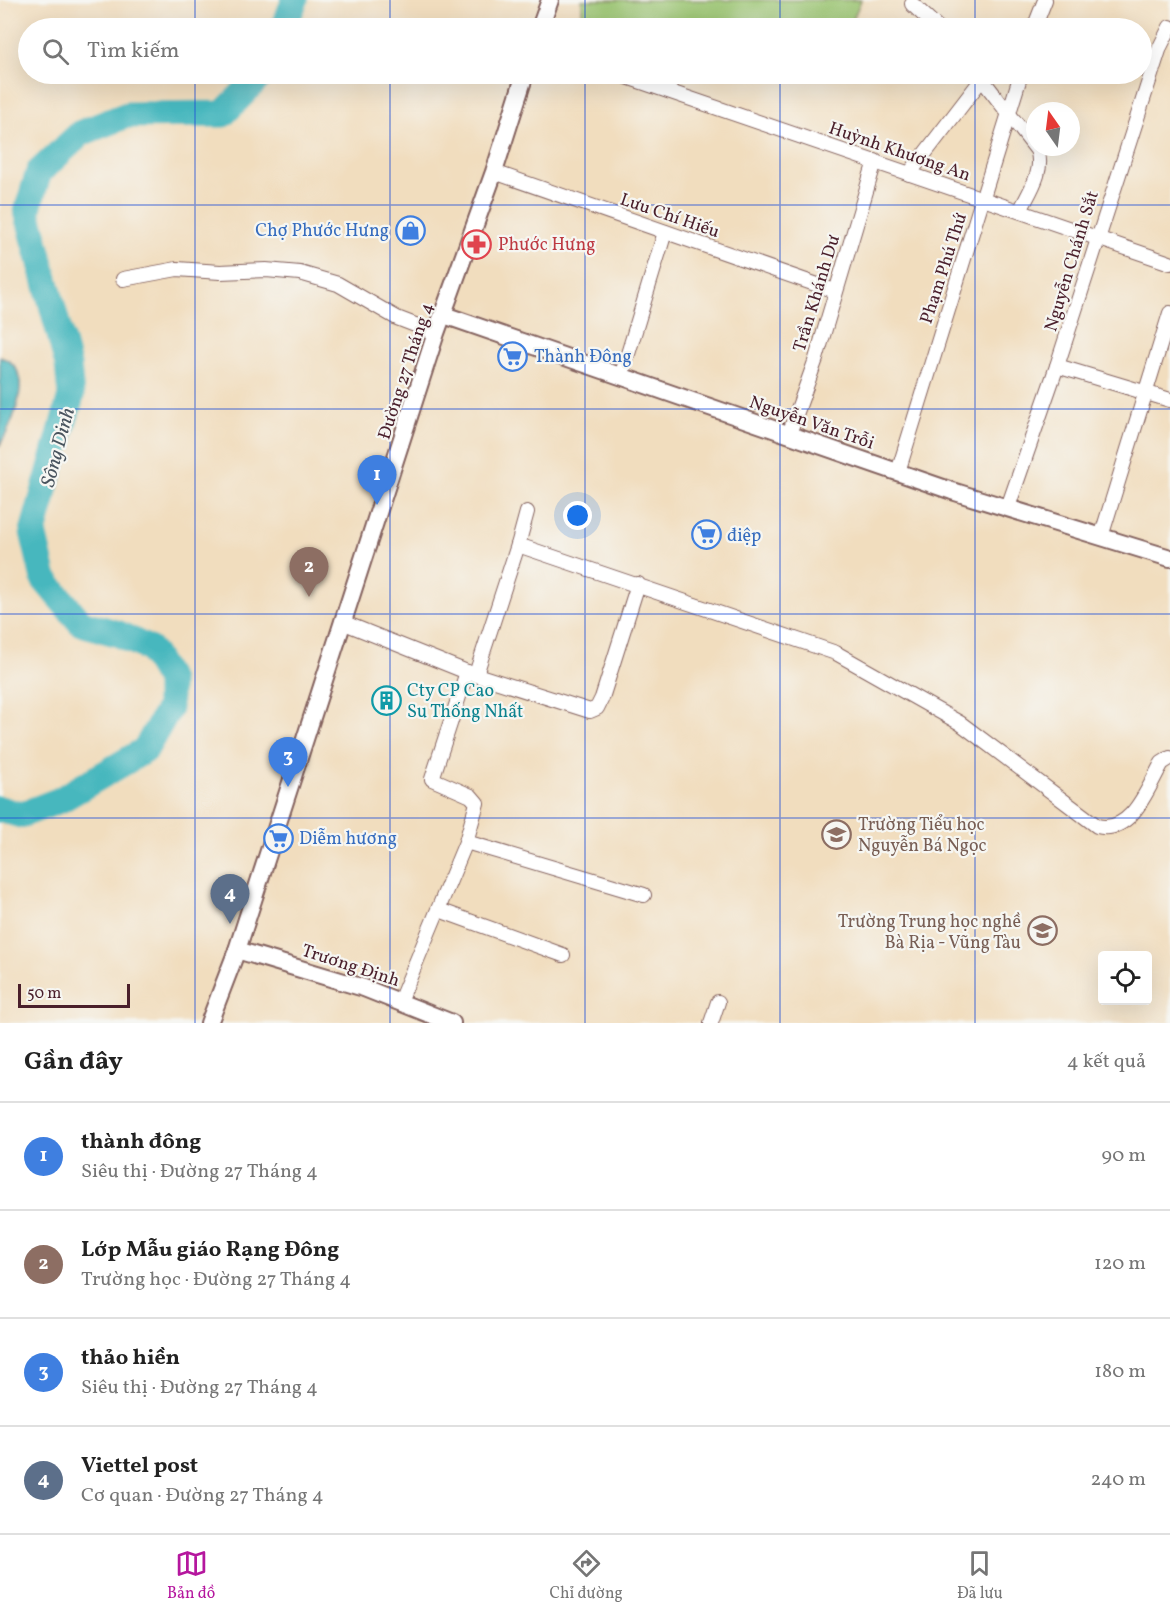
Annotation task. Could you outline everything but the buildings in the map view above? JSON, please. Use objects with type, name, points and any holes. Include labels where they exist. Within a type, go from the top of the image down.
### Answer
[{"type":"street","points":[[544,18],[550,0]]},
{"type":"street","points":[[1038,18],[1045,0]]},
{"type":"street","points":[[912,3],[928,18]]},
{"type":"street","name":"Nguyễn Chánh Sắt","points":[[1152,71],[1170,27]]},
{"type":"street","name":"Đường 27 Tháng 4","points":[[209,1023],[237,950],[436,333],[494,172],[522,84]]},
{"type":"street","name":"Huỳnh Khương An","points":[[648,84],[1170,263]]},
{"type":"street","points":[[909,174],[974,84]]},
{"type":"street","points":[[986,84],[1037,150],[1040,158],[1040,167],[1020,211]]},
{"type":"street","name":"Phạm Phú Thứ","points":[[897,472],[984,199],[1018,84]]},
{"type":"street","name":"Nguyễn Chánh Sắt","points":[[1008,507],[1057,366],[1096,237],[1148,84]]},
{"type":"street","name":"Trần Khánh Dư","points":[[789,434],[816,359],[875,161]]},
{"type":"street","name":"Lưu Chí Hiếu","points":[[494,172],[835,291]]},
{"type":"street","points":[[621,377],[665,232]]},
{"type":"street","points":[[123,279],[177,269],[220,272],[266,270],[300,273],[339,284],[397,318],[436,333]]},
{"type":"street","points":[[1101,537],[1170,313]]},
{"type":"street","name":"Nguyễn Văn Trỗi","points":[[444,315],[897,472],[1170,558]]},
{"type":"street","points":[[1057,366],[1170,400]]},
{"type":"street","points":[[400,1001],[466,842],[477,803],[471,796],[432,779],[518,545],[527,512]]},
{"type":"street","points":[[518,545],[812,644],[877,674],[960,723],[1097,826],[1108,829],[1119,826],[1129,819],[1162,763],[1170,758]]},
{"type":"street","points":[[342,622],[471,673],[590,711],[597,708],[638,584]]},
{"type":"street","points":[[466,842],[644,895]]},
{"type":"street","points":[[439,910],[563,955]]},
{"type":"street","name":"Trương Định","points":[[237,950],[400,1001],[452,1023]]},
{"type":"street","points":[[711,1023],[718,1002]]},
{"type":"green space","points":[[582,0],[861,0],[854,18],[582,18]]},
{"type":"water","points":[[0,357],[11,363],[18,372],[20,384],[16,410],[0,445]]},
{"type":"waterway","name":"Sông Dinh","points":[[287,18],[295,0]]},
{"type":"waterway","name":"Sông Dinh","points":[[0,809],[21,815],[60,800],[145,750],[169,708],[169,681],[151,650],[119,634],[81,623],[44,579],[33,532],[71,396],[68,365],[27,211],[39,172],[81,133],[127,115],[223,114],[252,84]]},
{"type":"place","name":"Chợ Phước Hưng","points":[[410,230]]},
{"type":"place","name":"Phước Hưng","points":[[477,244]]},
{"type":"place","name":"Thành Đông","points":[[513,356]]},
{"type":"place","name":"thành đông","points":[[377,505]]},
{"type":"place","name":"điệp","points":[[706,535]]},
{"type":"place","name":"Lớp Mẫu giáo Rạng Đông","points":[[309,597]]},
{"type":"place","name":"Cty CP Cao Su Thống Nhất","points":[[386,700]]},
{"type":"place","name":"thảo hiền","points":[[288,787]]},
{"type":"place","name":"Trường Tiểu học Nguyễn Bá Ngọc","points":[[837,834]]},
{"type":"place","name":"Diễm hương","points":[[278,838]]},
{"type":"place","name":"Viettel post","points":[[230,924]]},
{"type":"place","name":"Trường Trung học nghề Bà Rịa - Vũng Tàu","points":[[1042,931]]}]
